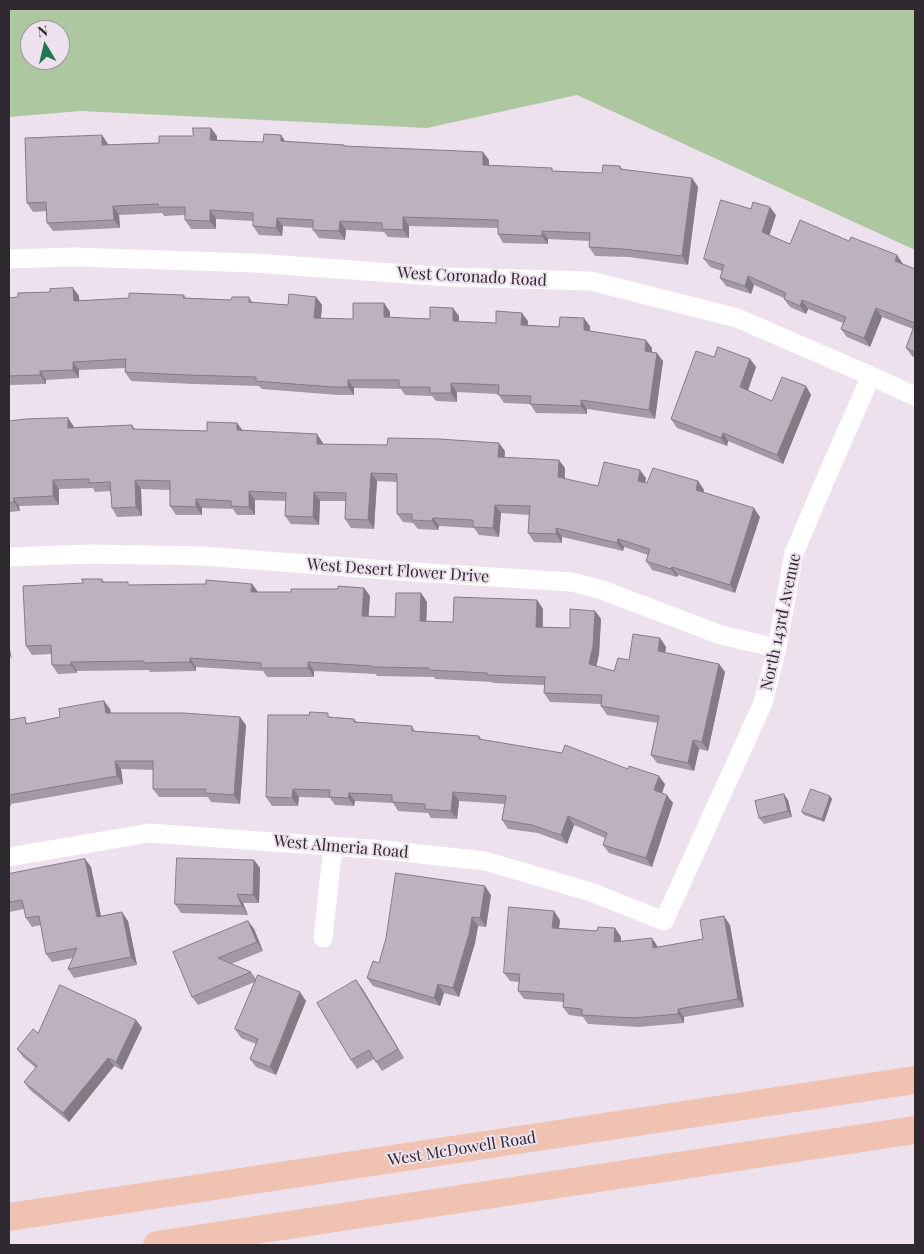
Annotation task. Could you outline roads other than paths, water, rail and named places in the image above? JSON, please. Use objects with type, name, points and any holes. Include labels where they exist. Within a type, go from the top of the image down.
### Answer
[{"type":"main road","name":"West McDowell Road","points":[[9,1217],[915,1080]]},
{"type":"main road","points":[[157,1245],[915,1130]]},
{"type":"street","name":"West Coronado Road","points":[[9,260],[75,257],[234,262],[448,277],[591,281],[738,318],[915,396]]},
{"type":"street","name":"North 143rd Avenue","points":[[664,921],[763,703],[778,648],[794,553],[872,376]]},
{"type":"street","name":"West Desert Flower Drive","points":[[9,557],[91,554],[203,556],[572,582],[602,590],[721,635],[778,648]]},
{"type":"street","name":"West Almeria Road","points":[[9,857],[149,834],[384,850],[485,861],[591,892],[664,921]]},
{"type":"street","points":[[323,938],[333,846]]}]
